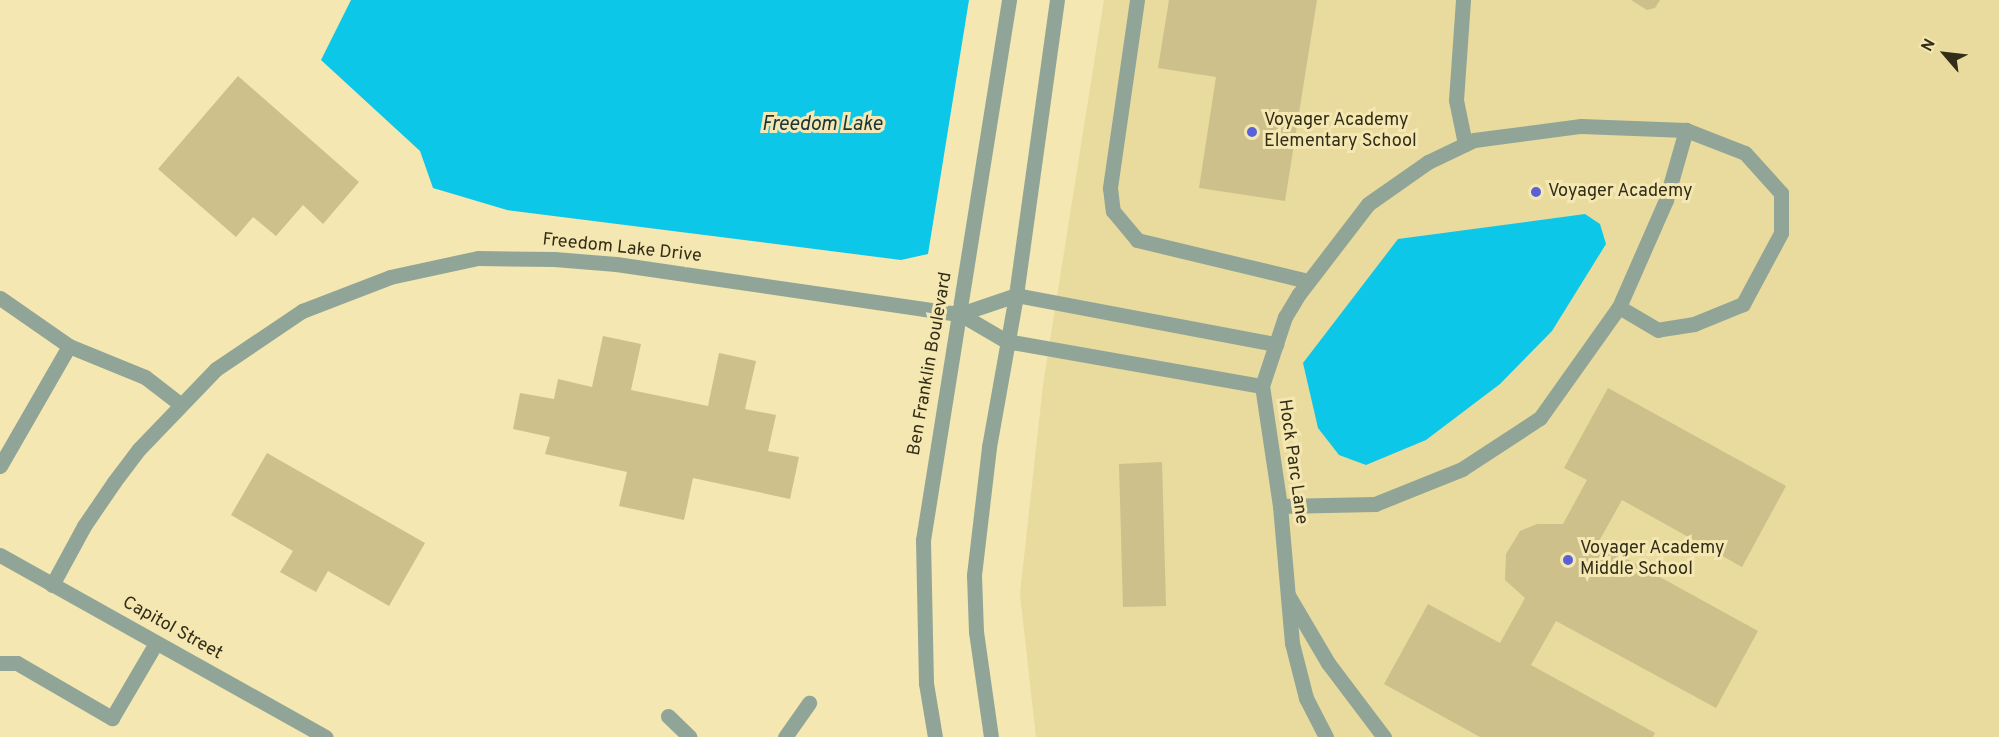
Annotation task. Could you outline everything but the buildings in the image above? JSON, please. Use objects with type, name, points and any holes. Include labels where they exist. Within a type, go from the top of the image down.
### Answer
[{"type":"street","name":"Ben Franklin Boulevard","points":[[935,737],[926,683],[923,540],[1009,0]]},
{"type":"street","points":[[991,737],[980,668],[974,575],[1057,0]]},
{"type":"street","points":[[1137,0],[1110,188],[1113,212],[1137,240],[1308,281]]},
{"type":"street","points":[[1463,0],[1456,100],[1465,144]]},
{"type":"street","name":"Hock Parc Lane","points":[[1326,737],[1306,698],[1298,672],[1285,590],[1280,506],[1262,386],[1285,317],[1308,281],[1368,204],[1428,162],[1465,144],[1581,126],[1686,130],[1745,153],[1781,192],[1781,233],[1743,304],[1694,324],[1658,330],[1619,307]]},
{"type":"street","points":[[1280,506],[1375,504],[1462,469],[1540,418],[1619,307],[1666,200],[1686,130]]},
{"type":"street","name":"Freedom Lake Drive","points":[[52,585],[84,526],[114,482],[180,404],[239,352],[328,298],[390,277],[478,258],[616,264],[960,314]]},
{"type":"street","points":[[960,314],[1016,295],[1276,344]]},
{"type":"street","points":[[0,298],[69,346],[145,377],[180,404]]},
{"type":"street","points":[[960,314],[1006,341],[1262,386]]},
{"type":"street","points":[[0,466],[69,346]]},
{"type":"street","name":"Capitol Street","points":[[0,555],[326,737]]},
{"type":"street","name":"Hock Parc Lane","points":[[1285,590],[1329,663],[1384,737]]},
{"type":"street","points":[[0,663],[16,663],[112,718],[156,643]]},
{"type":"street","points":[[785,737],[809,703]]},
{"type":"street","points":[[669,716],[690,737]]},
{"type":"shaded area","name":"Voyager Academy","points":[[1104,0],[1999,0],[1999,737],[1036,737],[1020,594],[1043,385]]},
{"type":"water","name":"Freedom Lake","points":[[351,0],[969,0],[928,254],[901,260],[507,210],[433,188],[420,151],[321,60]]},
{"type":"water","points":[[1585,214],[1600,224],[1606,244],[1552,331],[1500,384],[1426,440],[1366,465],[1339,455],[1318,428],[1303,363],[1398,239]]},
{"type":"place","name":"Voyager Academy Elementary School","points":[[1252,132]]},
{"type":"place","name":"Voyager Academy","points":[[1536,192]]},
{"type":"place","name":"Voyager Academy Middle School","points":[[1568,560]]}]
